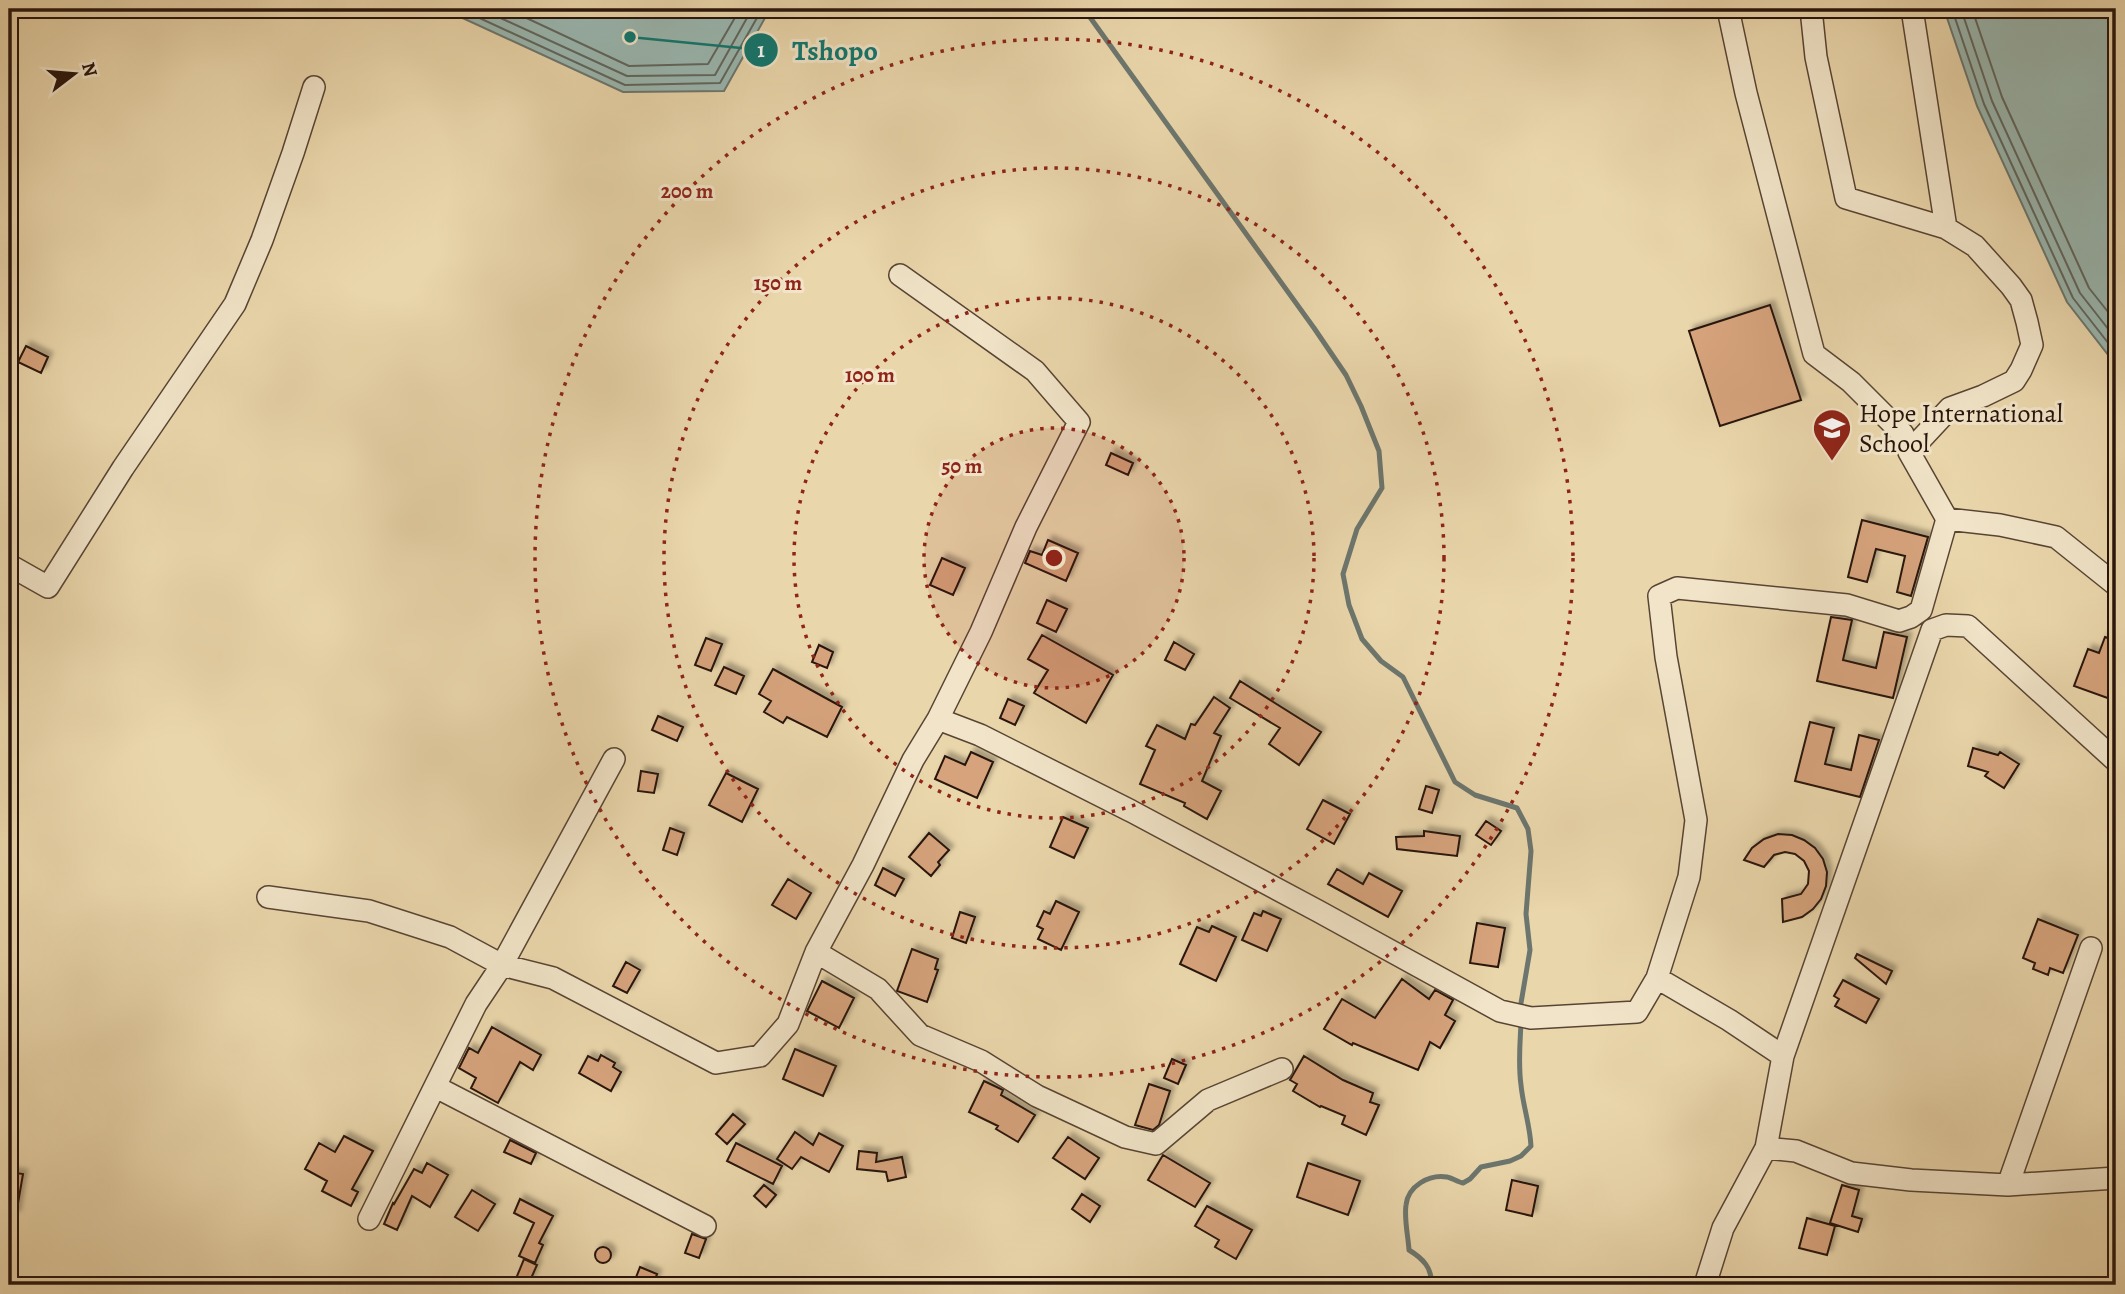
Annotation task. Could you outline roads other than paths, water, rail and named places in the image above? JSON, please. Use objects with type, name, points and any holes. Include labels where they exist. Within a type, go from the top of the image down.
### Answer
[{"type":"street","points":[[938,719],[981,735],[1130,811],[1500,1012],[1531,1017],[1637,1012],[1657,978],[1689,877],[1696,820],[1658,596],[1677,588],[1846,605],[1899,621],[1921,610],[1947,519],[1909,452],[1903,434],[1851,382],[1814,354],[1746,93],[1728,9]]},
{"type":"street","points":[[1811,9],[1816,57],[1846,198],[1946,228],[1975,246],[2011,285],[2021,300],[2032,345],[2014,381],[1950,408],[1909,452]]},
{"type":"street","points":[[1912,9],[1946,228]]},
{"type":"street","points":[[9,565],[48,587],[123,468],[235,304],[266,228],[314,87]]},
{"type":"street","points":[[268,897],[369,911],[450,937],[502,965],[553,978],[716,1063],[760,1056],[788,1024],[816,952],[863,864],[913,760],[938,719],[981,632],[1026,527],[1079,422],[1035,371],[900,275]]},
{"type":"street","points":[[1947,519],[2000,525],[2056,537],[2116,584]]},
{"type":"street","points":[[1706,1285],[1723,1228],[1766,1148],[1783,1056],[1932,630],[1946,625],[1968,625],[2116,761]]},
{"type":"street","points":[[369,1219],[476,1004],[502,965],[614,759]]},
{"type":"street","points":[[2008,1185],[2091,948]]},
{"type":"street","points":[[816,952],[878,989],[920,1035],[981,1061],[1037,1096],[1125,1137],[1156,1144],[1208,1100],[1282,1069]]},
{"type":"street","points":[[1657,978],[1730,1020],[1783,1056]]},
{"type":"street","points":[[436,1087],[705,1226]]},
{"type":"street","points":[[1766,1148],[1796,1151],[1851,1173],[1911,1180],[2008,1185],[2116,1178]]},
{"type":"water","points":[[443,9],[770,9],[724,91],[623,92]]},
{"type":"water","points":[[1944,9],[2116,9],[2116,365],[2067,302],[1977,106]]},
{"type":"waterway","points":[[1084,9],[1314,328],[1346,375],[1361,406],[1379,451],[1382,488],[1357,529],[1343,574],[1349,605],[1362,639],[1381,661],[1403,677],[1455,782],[1475,795],[1517,808],[1528,829],[1531,851],[1526,914],[1530,950],[1520,1009]]},
{"type":"waterway","points":[[1431,1285],[1426,1264],[1409,1250],[1405,1216],[1408,1198],[1415,1187],[1433,1177],[1447,1177],[1463,1183],[1481,1167],[1510,1161],[1521,1156],[1531,1146],[1520,1077],[1521,1023]]},
{"type":"place","name":"Tshopo","points":[[630,37]]},
{"type":"place","name":"Hope International School","points":[[1832,462]]}]
